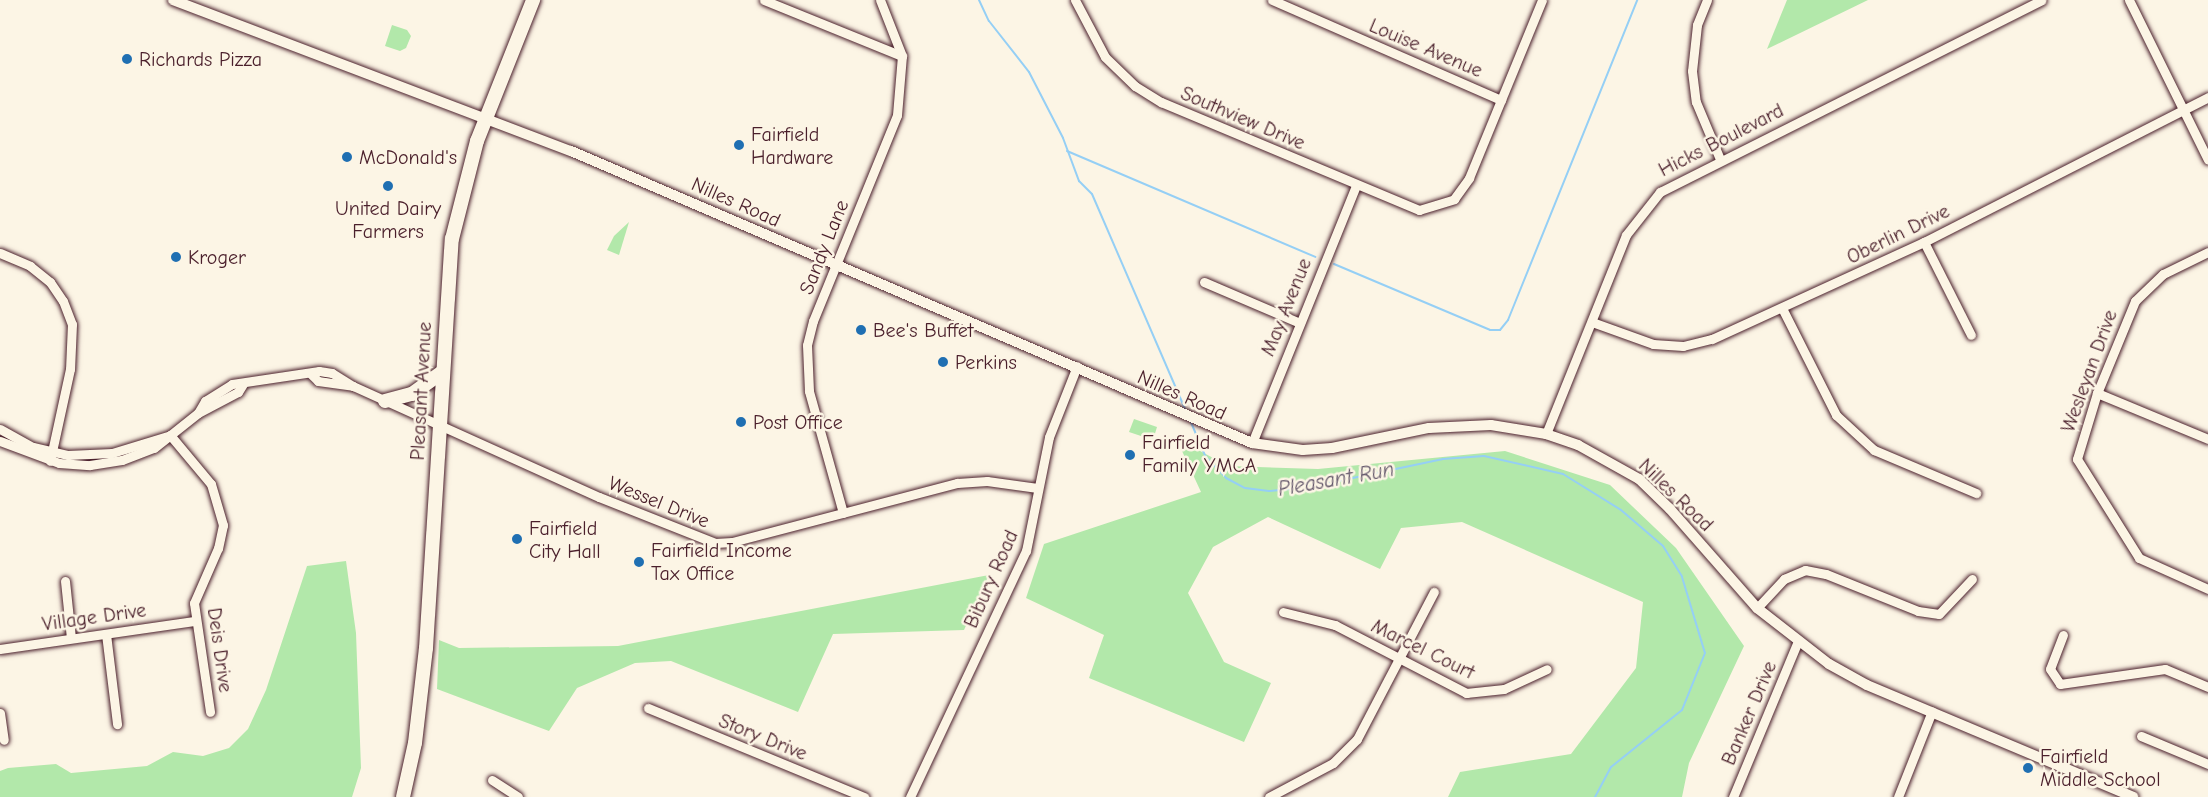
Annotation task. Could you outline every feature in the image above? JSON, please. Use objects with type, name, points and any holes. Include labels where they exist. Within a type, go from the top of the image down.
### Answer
[{"type":"main road","name":"Pleasant Avenue","points":[[403,797],[423,682],[441,372],[452,239],[464,182],[485,118],[533,0]]},
{"type":"main road","points":[[386,401],[412,394],[441,372]]},
{"type":"street","name":"Nilles Road","points":[[174,0],[485,118],[1077,366],[1223,434],[1252,443],[1304,450],[1332,448],[1465,425],[1508,426],[1546,434],[1611,461],[1639,479],[1670,509],[1757,608],[1797,643],[1867,685],[2133,797]]},
{"type":"street","points":[[764,0],[902,56]]},
{"type":"street","name":"Sandy Lane","points":[[843,513],[812,404],[806,364],[810,330],[897,115],[902,56],[880,0]]},
{"type":"street","name":"Southview Drive","points":[[1075,0],[1105,57],[1135,86],[1161,102],[1356,186],[1419,210],[1438,207],[1454,198],[1469,178],[1501,100]]},
{"type":"street","name":"Louise Avenue","points":[[1272,0],[1501,100]]},
{"type":"street","points":[[1501,100],[1542,0]]},
{"type":"street","points":[[1707,0],[1697,25],[1692,71],[1696,102],[1720,159]]},
{"type":"street","name":"Hicks Boulevard","points":[[1546,434],[1626,235],[1650,201],[1670,185],[1720,159],[2041,0]]},
{"type":"street","points":[[2129,0],[2208,160]]},
{"type":"street","name":"Oberlin Drive","points":[[1592,322],[1644,342],[1683,346],[1712,339],[1782,310],[1924,242],[2208,97]]},
{"type":"street","name":"May Avenue","points":[[1252,443],[1298,322],[1356,186]]},
{"type":"street","points":[[1924,242],[1971,335]]},
{"type":"street","name":"Wesleyan Drive","points":[[2208,252],[2163,274],[2135,301],[2097,393],[2077,459],[2139,558],[2208,589]]},
{"type":"street","points":[[0,253],[30,266],[46,278],[63,301],[72,324],[70,369],[50,457]]},
{"type":"street","points":[[1204,282],[1298,322]]},
{"type":"street","points":[[1782,310],[1836,415],[1874,450],[1976,494]]},
{"type":"street","name":"Bibury Road","points":[[910,797],[1026,551],[1049,437],[1077,366]]},
{"type":"street","name":"Wessel Drive","points":[[0,441],[50,457],[100,455],[171,435],[198,413],[205,401],[232,384],[243,384],[270,377],[332,373],[353,386],[438,425],[705,542],[732,542],[972,481],[1038,488]]},
{"type":"street","points":[[2097,393],[2208,439]]},
{"type":"street","name":"Wessel Drive","points":[[0,429],[50,457]]},
{"type":"street","name":"Deis Drive","points":[[171,435],[210,484],[223,525],[218,548],[197,589],[194,621],[210,712]]},
{"type":"street","points":[[1757,608],[1784,579],[1805,570],[1826,574],[1918,612],[1939,614],[1972,579]]},
{"type":"street","points":[[65,581],[71,638]]},
{"type":"street","points":[[1269,797],[1292,793],[1333,764],[1357,739],[1396,658],[1434,592]]},
{"type":"street","name":"Marcel Court","points":[[1283,612],[1322,620],[1466,693],[1483,694],[1504,689],[1547,669]]},
{"type":"street","name":"Village Drive","points":[[0,649],[194,621]]},
{"type":"street","points":[[106,634],[117,724]]},
{"type":"street","points":[[2063,636],[2050,669],[2061,684],[2165,669],[2208,687]]},
{"type":"street","name":"Banker Drive","points":[[1733,797],[1797,643]]},
{"type":"street","name":"Story Drive","points":[[648,708],[864,797]]},
{"type":"street","points":[[1898,797],[1932,711]]},
{"type":"street","points":[[0,713],[4,740]]},
{"type":"street","points":[[2141,736],[2208,764]]},
{"type":"street","points":[[492,780],[518,797]]},
{"type":"green space","points":[[1787,0],[1868,0],[1767,49]]},
{"type":"green space","points":[[392,25],[407,30],[411,36],[406,48],[400,51],[385,46]]},
{"type":"green space","points":[[629,222],[619,255],[607,250],[614,236]]},
{"type":"green space","points":[[1134,419],[1157,427],[1153,440],[1129,432]]},
{"type":"green space","points":[[1176,438],[1228,466],[1318,469],[1505,451],[1610,485],[1676,548],[1744,646],[1689,763],[1682,797],[1448,797],[1460,772],[1571,754],[1636,668],[1643,602],[1462,522],[1401,528],[1380,569],[1268,517],[1213,547],[1188,593],[1224,662],[1271,683],[1244,742],[1089,678],[1104,635],[1026,598],[1044,544],[1201,492]]},
{"type":"green space","points":[[346,561],[356,633],[361,768],[352,797],[0,797],[0,771],[8,768],[56,764],[71,773],[147,766],[173,752],[203,756],[229,748],[248,729],[266,690],[307,566]]},
{"type":"green space","points":[[989,575],[964,630],[833,634],[798,712],[671,661],[635,663],[577,688],[549,731],[437,689],[439,640],[459,648],[618,646]]},
{"type":"waterway","name":"Pleasant Run","points":[[979,0],[989,21],[1029,72],[1063,138],[1079,181],[1092,194],[1185,409]]},
{"type":"waterway","points":[[1334,264],[1490,330],[1500,330],[1508,320],[1637,0]]},
{"type":"waterway","points":[[1067,151],[1315,257]]},
{"type":"waterway","name":"Pleasant Run","points":[[1190,420],[1205,456],[1226,478],[1245,488],[1269,491],[1310,487],[1443,459],[1484,456],[1563,474],[1621,510],[1663,546],[1682,577],[1705,653],[1682,710],[1611,767],[1595,797]]},
{"type":"place","name":"Richards Pizza","points":[[127,59]]},
{"type":"place","name":"Fairfield Hardware","points":[[739,145]]},
{"type":"place","name":"McDonald's","points":[[347,157]]},
{"type":"place","name":"United Dairy Farmers","points":[[388,186]]},
{"type":"place","name":"Kroger","points":[[176,257]]},
{"type":"place","name":"Bee's Buffet","points":[[861,330]]},
{"type":"place","name":"Perkins","points":[[943,362]]},
{"type":"place","name":"Post Office","points":[[741,422]]},
{"type":"place","name":"Fairfield Family YMCA","points":[[1130,455]]},
{"type":"place","name":"Fairfield City Hall","points":[[517,539]]},
{"type":"place","name":"Fairfield Income Tax Office","points":[[639,562]]},
{"type":"place","name":"Fairfield Middle School","points":[[2028,768]]}]
